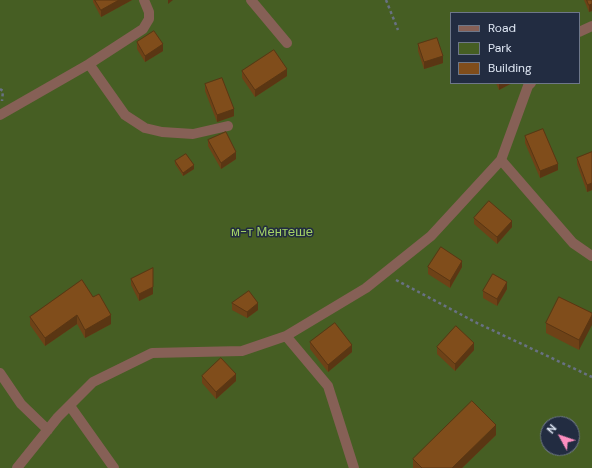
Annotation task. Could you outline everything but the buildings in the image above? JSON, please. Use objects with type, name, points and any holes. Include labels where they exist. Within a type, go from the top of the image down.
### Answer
[{"type":"street","points":[[0,115],[89,64],[143,29],[149,19],[149,12],[144,0]]},
{"type":"street","points":[[251,0],[287,43]]},
{"type":"street","points":[[580,32],[592,26]]},
{"type":"street","points":[[89,64],[125,115],[145,128],[162,132],[193,134],[228,126]]},
{"type":"street","points":[[17,468],[48,430],[92,382],[152,353],[242,351],[286,336],[366,288],[431,236],[502,160],[528,86],[531,84]]},
{"type":"street","points":[[502,160],[573,243],[592,256]]},
{"type":"street","points":[[286,336],[328,386],[354,468]]},
{"type":"street","points":[[0,373],[20,404],[48,430]]},
{"type":"street","points":[[70,406],[114,468]]},
{"type":"path","points":[[386,0],[398,30]]},
{"type":"path","points":[[384,273],[477,323],[592,377]]},
{"type":"green space","name":"м-т Ментeше","points":[[0,0],[592,0],[592,468],[0,468]]}]
